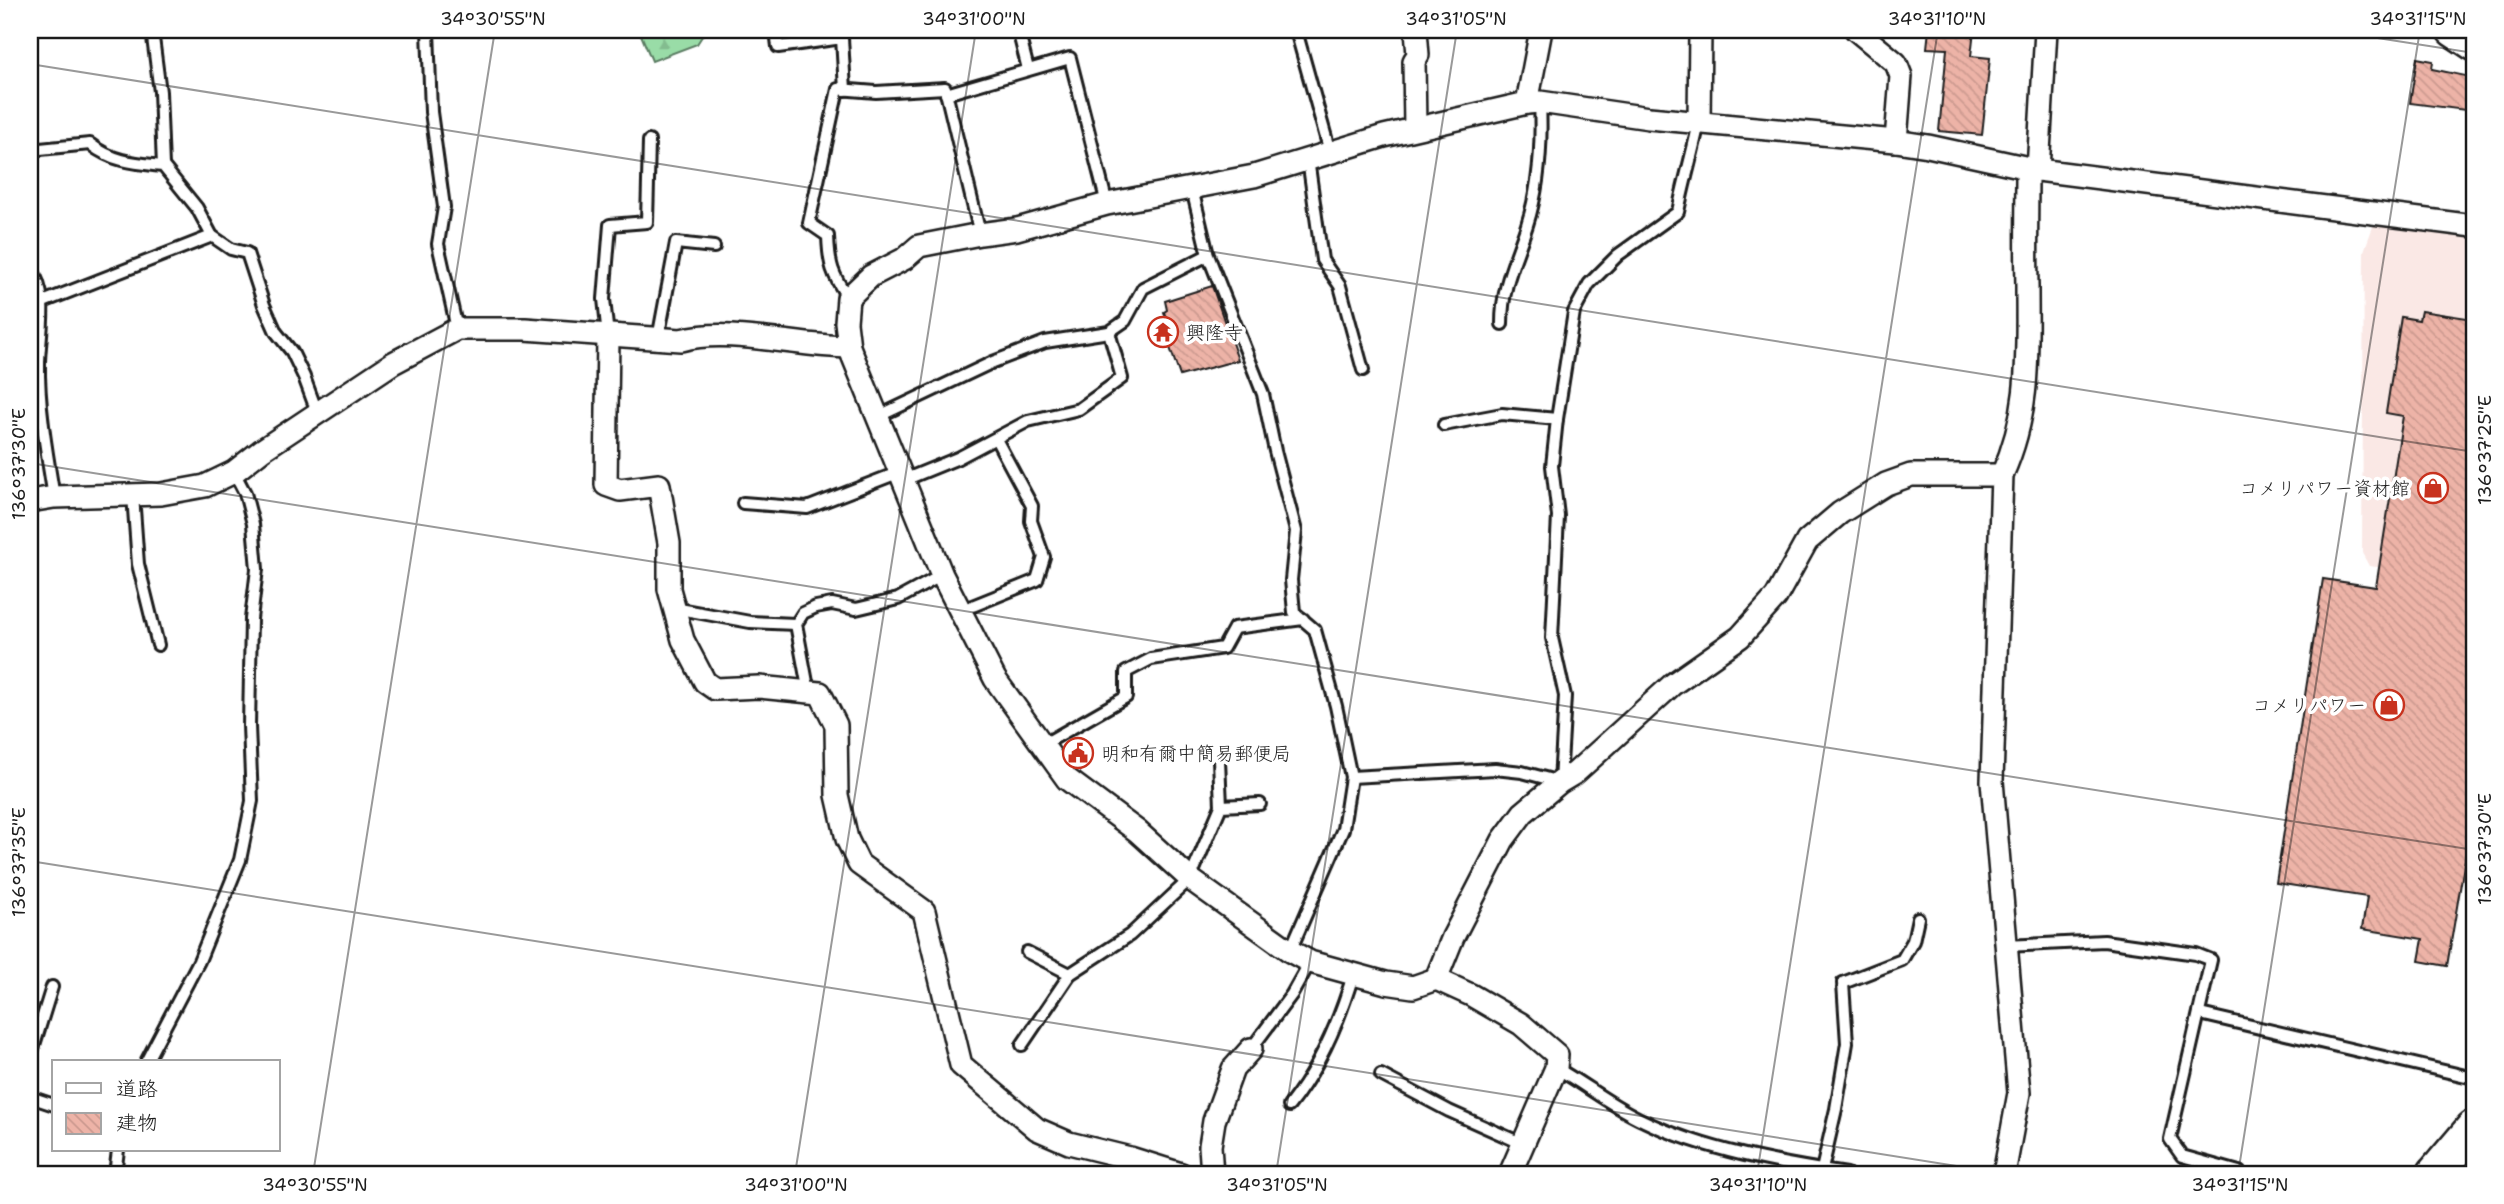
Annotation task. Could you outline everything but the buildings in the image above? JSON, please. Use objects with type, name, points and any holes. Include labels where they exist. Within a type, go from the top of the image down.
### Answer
[{"type":"main road","points":[[2453,30],[2474,44]]},
{"type":"main road","points":[[2435,1174],[2474,1128]]},
{"type":"street","points":[[1415,128],[1414,61],[1418,55],[1416,30]]},
{"type":"street","points":[[1534,102],[1541,30]]},
{"type":"street","points":[[1699,122],[1700,30]]},
{"type":"street","points":[[1856,30],[1896,62],[1901,76],[1896,141]]},
{"type":"street","points":[[2004,1174],[2019,1093],[1992,781],[2002,475],[2014,448],[2024,408],[2032,169],[2046,30]]},
{"type":"street","points":[[1510,1174],[1556,1068],[1557,1055],[1521,1024],[1471,995],[1436,979],[1413,987],[1353,975],[1310,962],[1190,879],[1137,831],[1067,779],[995,679],[942,575],[849,347],[846,322],[848,298],[871,276],[904,258],[919,246],[1017,229],[1107,204],[1254,177],[1415,128],[1534,102],[1649,118],[1896,141],[2032,169],[2474,226]]},
{"type":"street","points":[[30,501],[54,497],[161,494],[205,486],[234,472],[317,412],[393,363],[457,329],[525,329],[681,340],[700,335],[849,347]]},
{"type":"street","points":[[608,336],[606,485],[620,490],[659,485],[669,543],[669,589],[683,640],[705,682],[715,689],[759,687],[820,693],[836,725],[837,795],[847,839],[859,864],[924,911],[961,1065],[1037,1129],[1069,1143],[1181,1174]]},
{"type":"street","points":[[1436,979],[1453,937],[1503,840],[1523,813],[1575,772],[1673,684],[1740,638],[1776,597],[1807,541],[1840,513],[1886,484],[1911,475],[2002,475]]},
{"type":"street","points":[[1212,1174],[1210,1146],[1214,1121],[1233,1069],[1251,1049]]},
{"type":"lane","points":[[152,30],[160,92],[163,166],[197,208],[212,236],[231,248],[247,253],[264,305],[276,332],[292,352],[317,412]]},
{"type":"lane","points":[[428,30],[431,112],[444,207],[438,244],[457,329]]},
{"type":"lane","points":[[776,30],[778,47],[842,38],[845,90]]},
{"type":"lane","points":[[1017,30],[1028,69]]},
{"type":"lane","points":[[1300,30],[1297,34],[1330,152]]},
{"type":"lane","points":[[946,94],[1070,58],[1107,204]]},
{"type":"lane","points":[[848,298],[834,278],[829,258],[828,236],[809,223],[838,89],[876,92],[944,89],[980,234]]},
{"type":"lane","points":[[1502,324],[1502,300],[1536,191],[1542,144],[1534,102]]},
{"type":"lane","points":[[1351,777],[1495,769],[1522,772],[1560,782],[1565,696],[1552,638],[1558,516],[1552,466],[1574,312],[1588,284],[1598,274],[1618,255],[1678,212],[1699,122]]},
{"type":"lane","points":[[608,336],[604,299],[610,225],[648,222],[649,141]]},
{"type":"lane","points":[[30,150],[90,144],[104,155],[130,163],[163,166]]},
{"type":"lane","points":[[1308,159],[1322,260],[1340,286],[1363,370]]},
{"type":"lane","points":[[1192,189],[1208,255],[1263,394],[1296,531],[1291,580],[1294,612],[1315,630],[1336,706],[1351,777],[1343,829],[1290,950]]},
{"type":"lane","points":[[43,302],[212,236]]},
{"type":"lane","points":[[658,339],[676,243],[714,247]]},
{"type":"lane","points":[[877,417],[993,362],[1045,342],[1109,332],[1125,321],[1143,288],[1208,255]]},
{"type":"lane","points":[[30,267],[37,278],[43,302],[39,362],[46,453],[54,497]]},
{"type":"lane","points":[[743,503],[807,508],[902,476],[996,439],[1028,421],[1079,410],[1122,378],[1109,332]]},
{"type":"lane","points":[[1444,425],[1502,414],[1557,419]]},
{"type":"lane","points":[[960,611],[1037,580],[1044,556],[1031,521],[1031,506],[996,439]]},
{"type":"lane","points":[[147,1060],[199,961],[240,860],[252,801],[249,712],[251,620],[257,569],[253,524],[245,493],[234,472]]},
{"type":"lane","points":[[133,495],[138,564],[158,645]]},
{"type":"lane","points":[[809,694],[796,624],[803,613],[832,604],[856,609],[898,598],[942,575]]},
{"type":"lane","points":[[674,608],[750,622],[796,624]]},
{"type":"lane","points":[[1044,744],[1126,697],[1126,672],[1152,659],[1223,648],[1234,628],[1303,619]]},
{"type":"lane","points":[[1022,1045],[1070,974],[1130,935],[1190,879],[1221,806],[1219,760]]},
{"type":"lane","points":[[1221,806],[1260,804]]},
{"type":"lane","points":[[1821,1172],[1836,1109],[1847,1043],[1843,983],[1902,960],[1913,941],[1918,918]]},
{"type":"lane","points":[[2006,946],[2104,941],[2196,954],[2211,960],[2170,1139],[2182,1156],[2239,1174]]},
{"type":"lane","points":[[1027,952],[1070,974]]},
{"type":"lane","points":[[1251,1049],[1292,994],[1310,962]]},
{"type":"lane","points":[[1289,1106],[1309,1081],[1343,1009],[1353,975]]},
{"type":"lane","points":[[30,1058],[52,987]]},
{"type":"lane","points":[[2200,1014],[2474,1078]]},
{"type":"lane","points":[[1556,1068],[1641,1120],[1679,1137],[1821,1172],[1847,1174]]},
{"type":"lane","points":[[1381,1074],[1449,1111],[1523,1144]]},
{"type":"lane","points":[[30,1097],[52,1104]]},
{"type":"lane","points":[[115,1174],[118,1152]]},
{"type":"shaded area","points":[[2375,221],[2474,233],[2474,580],[2369,566],[2362,553],[2364,251]]},
{"type":"green space","points":[[639,30],[706,30],[697,44],[652,61]]},
{"type":"place","name":"興隆寺","points":[[1163,332]]},
{"type":"place","name":"コメリパワー資材館","points":[[2433,488]]},
{"type":"place","name":"コメリパワー","points":[[2389,705]]},
{"type":"place","name":"明和有爾中簡易郵便局","points":[[1078,753]]}]
